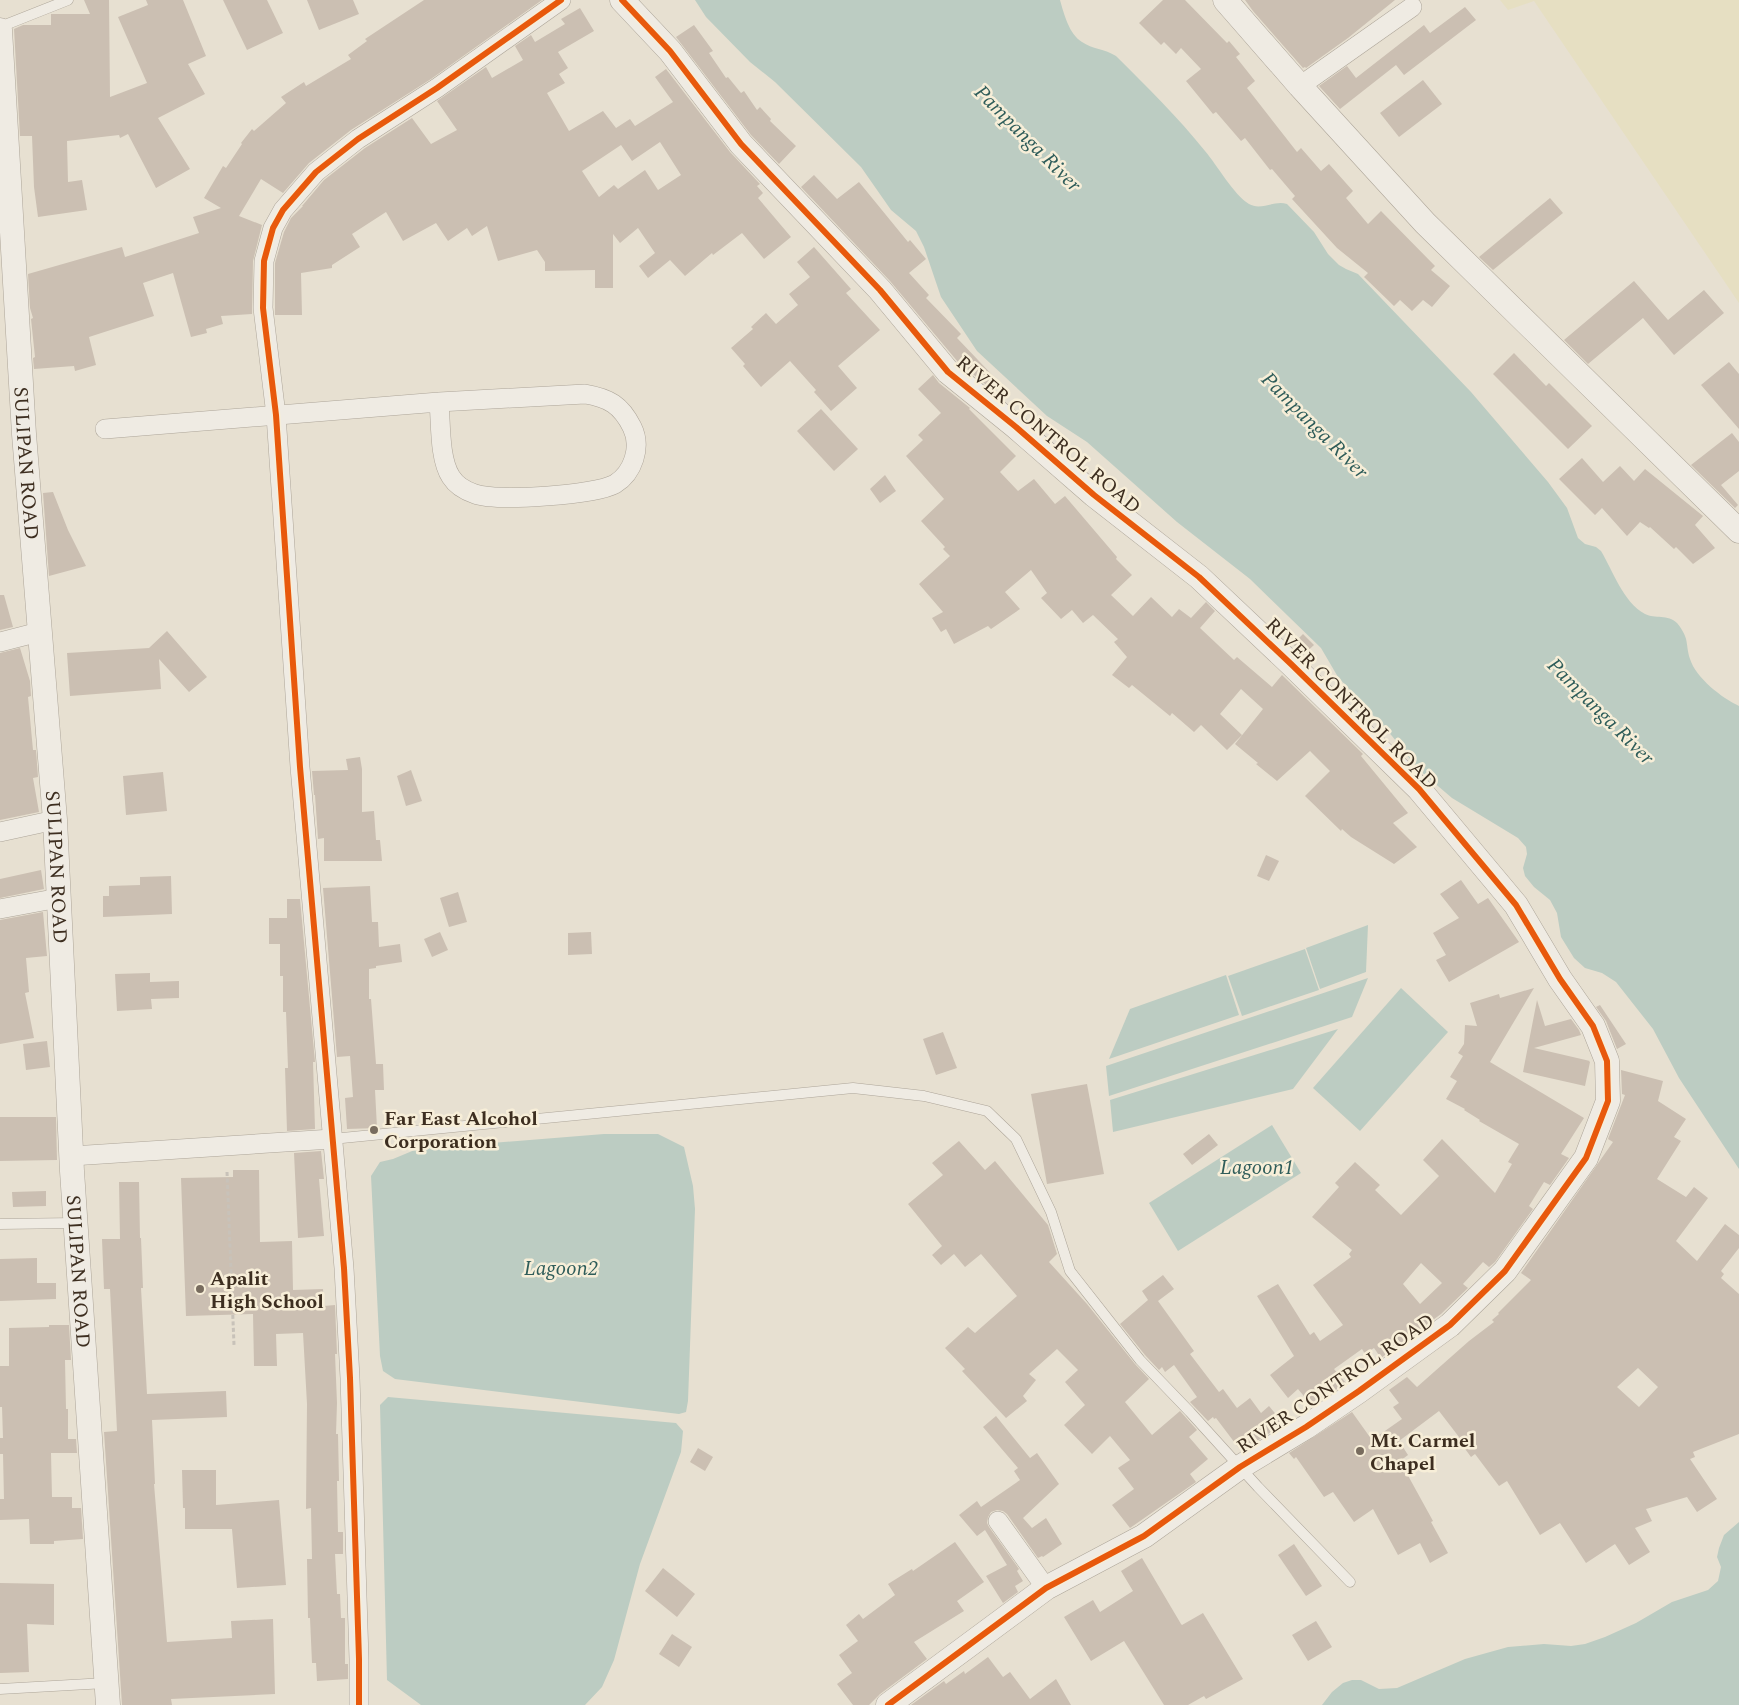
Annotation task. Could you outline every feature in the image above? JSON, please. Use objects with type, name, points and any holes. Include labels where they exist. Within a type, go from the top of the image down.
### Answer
[{"type":"street","points":[[358,1705],[359,1659],[344,1268],[300,766],[276,414],[263,308],[262,284],[264,261],[273,228],[283,210],[316,172],[338,153],[437,88],[561,0]]},
{"type":"street","name":"RIVER CONTROL ROAD","points":[[622,0],[670,51],[741,144],[880,290],[948,372],[1016,427],[1094,495],[1199,577],[1419,789],[1516,905],[1560,979],[1593,1026],[1607,1061],[1608,1101],[1586,1158],[1505,1271],[1450,1325],[1306,1428],[1240,1467],[1144,1536],[1046,1588],[888,1705]]},
{"type":"street","points":[[1225,0],[1300,86],[1425,223],[1739,531]]},
{"type":"street","points":[[1300,86],[1412,7]]},
{"type":"street","name":"SULIPAN ROAD","points":[[0,28],[24,434],[54,820],[76,1223],[107,1694]]},
{"type":"street","points":[[104,429],[439,402],[585,394],[599,397],[615,404],[626,415],[634,431],[636,447],[633,462],[626,474],[614,484],[596,490],[564,495],[498,498],[476,495],[462,488],[456,482],[445,462],[439,402]]},
{"type":"street","points":[[0,642],[39,632]]},
{"type":"street","points":[[0,832],[54,820]]},
{"type":"street","points":[[0,909],[59,898]]},
{"type":"street","points":[[72,1156],[332,1139]]},
{"type":"street","points":[[998,1520],[1046,1588]]},
{"type":"lane","points":[[0,28],[68,0]]},
{"type":"lane","points":[[332,1139],[853,1088],[924,1096],[987,1111],[1016,1139],[1051,1212],[1070,1271],[1140,1360],[1258,1487],[1350,1582]]},
{"type":"lane","points":[[0,1224],[76,1223]]},
{"type":"lane","points":[[0,1689],[107,1694]]},
{"type":"path","points":[[227,1172],[234,1345]]},
{"type":"shaded area","points":[[1500,0],[1739,0],[1739,303],[1534,1],[1508,10]]},
{"type":"water","name":"Pampanga River","points":[[695,0],[1060,0],[1068,23],[1077,38],[1094,48],[1116,56],[1184,126],[1243,200],[1254,206],[1277,203],[1287,204],[1314,232],[1328,254],[1339,265],[1358,274],[1471,392],[1548,482],[1567,508],[1578,538],[1585,544],[1596,547],[1601,551],[1619,586],[1631,602],[1645,614],[1670,618],[1677,623],[1686,637],[1690,659],[1698,673],[1718,693],[1739,706],[1739,1169],[1679,1078],[1653,1029],[1616,982],[1602,973],[1585,968],[1574,958],[1561,937],[1557,913],[1550,900],[1534,887],[1525,876],[1523,868],[1527,854],[1526,847],[1518,838],[1452,798],[1418,769],[1392,736],[1338,677],[1321,648],[1250,579],[1177,522],[1087,442],[1047,416],[977,351],[941,297],[924,247],[916,231],[891,210],[861,167],[775,82],[750,62],[706,17]]},
{"type":"water","points":[[1368,925],[1366,972],[1320,989],[1306,948]]},
{"type":"water","points":[[1305,949],[1319,990],[1242,1016],[1228,976]]},
{"type":"water","points":[[1226,975],[1239,1015],[1109,1059],[1130,1009]]},
{"type":"water","points":[[1368,978],[1352,1017],[1109,1096],[1106,1066]]},
{"type":"water","points":[[1401,988],[1448,1032],[1360,1131],[1313,1088]]},
{"type":"water","points":[[1338,1029],[1293,1089],[1113,1132],[1110,1100]]},
{"type":"water","name":"Lagoon1","points":[[1272,1125],[1301,1173],[1178,1251],[1149,1203]]},
{"type":"water","name":"Lagoon2","points":[[604,1134],[658,1134],[684,1147],[693,1186],[695,1209],[688,1401],[686,1412],[679,1414],[395,1379],[383,1371],[380,1356],[371,1176],[380,1162],[417,1149]]},
{"type":"water","points":[[388,1397],[676,1423],[683,1431],[681,1452],[640,1564],[614,1660],[602,1687],[585,1705],[421,1705],[387,1680],[380,1405]]},
{"type":"water","points":[[1739,1522],[1739,1705],[1322,1705],[1332,1692],[1343,1683],[1352,1680],[1361,1680],[1379,1689],[1397,1688],[1465,1659],[1508,1647],[1544,1644],[1571,1646],[1585,1644],[1605,1637],[1636,1623],[1672,1602],[1708,1590],[1718,1581],[1721,1567],[1717,1557],[1724,1535]]},
{"type":"building","points":[[84,0],[109,0],[110,97],[147,83],[118,17],[148,5],[146,0],[183,0],[206,56],[188,64],[205,94],[158,118],[190,169],[156,188],[128,134],[120,138],[119,135],[67,141],[68,182],[82,180],[87,210],[38,217],[34,187],[32,136],[20,136],[14,29],[23,25],[51,25],[51,14],[90,14]]},
{"type":"building","points":[[223,0],[267,0],[283,33],[247,50]]},
{"type":"building","points":[[307,0],[353,0],[359,14],[319,30]]},
{"type":"building","points":[[424,0],[542,0],[431,79],[351,130],[309,163],[283,193],[261,179],[239,216],[262,225],[253,261],[252,314],[221,316],[223,324],[206,329],[207,333],[191,337],[173,273],[143,283],[154,316],[89,337],[96,365],[75,371],[74,366],[34,369],[33,358],[35,357],[31,319],[33,318],[30,308],[28,274],[122,247],[125,257],[199,233],[193,217],[221,208],[204,198],[223,166],[226,168],[252,129],[254,131],[286,103],[281,97],[304,82],[306,86],[351,59],[348,55],[367,41],[365,39]]},
{"type":"building","points":[[1163,0],[1185,0],[1227,43],[1229,41],[1240,54],[1236,57],[1255,81],[1247,88],[1297,152],[1301,148],[1321,171],[1329,164],[1353,191],[1346,198],[1368,224],[1381,211],[1435,266],[1431,270],[1450,286],[1432,307],[1423,300],[1412,311],[1400,300],[1394,306],[1364,277],[1368,273],[1337,248],[1292,199],[1295,196],[1272,169],[1270,170],[1245,138],[1241,141],[1216,112],[1213,114],[1186,81],[1201,69],[1181,48],[1176,54],[1164,42],[1161,45],[1139,23]]},
{"type":"building","points":[[1245,0],[1395,0],[1348,38],[1306,68],[1303,68]]},
{"type":"building","points":[[1465,7],[1476,20],[1404,75],[1396,65],[1340,109],[1319,86],[1347,66],[1356,78],[1424,25],[1430,33]]},
{"type":"building","points":[[580,8],[594,31],[558,52],[568,68],[559,74],[565,83],[547,93],[569,131],[603,111],[616,128],[630,119],[635,126],[673,102],[655,77],[666,69],[730,152],[760,184],[757,186],[763,193],[758,198],[791,237],[764,259],[742,233],[713,255],[712,253],[685,276],[670,260],[648,278],[639,266],[655,253],[638,228],[620,243],[613,234],[613,288],[595,288],[595,270],[545,271],[545,262],[537,250],[498,261],[487,226],[472,236],[467,228],[448,241],[436,223],[403,241],[386,212],[352,234],[360,247],[332,265],[332,268],[301,273],[302,315],[275,315],[275,263],[284,232],[291,218],[324,180],[365,148],[412,118],[431,144],[457,130],[437,101],[486,67],[492,78],[523,60],[515,46],[531,35],[535,42],[565,24],[561,19]],"holes":[[[660,142],[681,175],[658,190],[645,170],[618,189],[614,185],[599,197],[582,171],[621,145],[632,161]]]},
{"type":"building","points":[[694,25],[713,51],[709,53],[726,78],[728,77],[741,93],[744,91],[757,110],[760,107],[771,119],[770,121],[796,146],[779,164],[751,135],[676,37]]},
{"type":"building","points":[[1423,80],[1442,104],[1399,137],[1380,113]]},
{"type":"building","points":[[814,175],[837,199],[859,182],[908,242],[910,240],[926,259],[909,273],[929,295],[926,298],[961,334],[957,338],[998,381],[990,388],[958,362],[890,281],[801,187]]},
{"type":"building","points":[[1550,198],[1563,213],[1493,270],[1479,257]]},
{"type":"building","points":[[814,247],[851,289],[846,293],[880,330],[838,366],[857,388],[831,411],[814,392],[816,390],[790,361],[761,387],[731,348],[753,329],[751,327],[766,313],[776,324],[798,305],[789,294],[810,277],[797,262]]},
{"type":"building","points":[[1634,281],[1668,320],[1704,290],[1724,313],[1674,355],[1643,318],[1588,364],[1564,340]]},
{"type":"building","points":[[1514,353],[1546,386],[1549,383],[1592,426],[1568,449],[1493,374]]},
{"type":"building","points":[[1729,362],[1739,374],[1739,429],[1701,385]]},
{"type":"building","points":[[933,375],[939,383],[970,408],[1016,456],[1000,472],[1018,491],[1034,479],[1055,504],[1065,496],[1117,557],[1116,559],[1132,575],[1111,595],[1133,616],[1151,597],[1172,617],[1179,609],[1191,618],[1206,602],[1215,611],[1200,628],[1234,660],[1237,657],[1272,687],[1282,675],[1363,754],[1361,756],[1408,813],[1393,823],[1417,847],[1394,864],[1351,837],[1342,829],[1341,831],[1305,796],[1330,771],[1310,751],[1277,781],[1256,764],[1258,763],[1235,744],[1263,709],[1241,689],[1220,714],[1242,735],[1227,750],[1201,725],[1194,732],[1172,713],[1170,716],[1132,685],[1129,688],[1112,675],[1127,657],[1114,642],[1118,639],[1093,615],[1083,623],[1072,610],[1061,619],[1041,598],[1047,593],[1031,570],[1005,592],[1020,609],[991,629],[988,626],[954,644],[946,629],[941,632],[932,618],[943,612],[919,584],[950,556],[943,549],[945,547],[921,521],[944,499],[906,456],[923,440],[918,435],[941,413],[918,389]]},
{"type":"building","points":[[821,409],[858,449],[834,471],[797,431]]},
{"type":"building","points":[[1732,433],[1739,442],[1739,471],[1721,485],[1738,505],[1735,508],[1691,465]]},
{"type":"building","points":[[1582,458],[1603,482],[1620,466],[1634,481],[1645,469],[1703,516],[1695,525],[1715,548],[1693,564],[1676,547],[1674,549],[1650,527],[1640,522],[1627,536],[1602,508],[1595,515],[1559,479]]},
{"type":"building","points":[[885,475],[896,491],[880,503],[870,489]]},
{"type":"building","points":[[53,492],[68,530],[86,566],[49,576],[43,493]]},
{"type":"building","points":[[0,595],[4,595],[13,627],[0,630]]},
{"type":"building","points":[[167,631],[207,677],[189,692],[159,659],[161,689],[70,696],[67,653],[149,648]]},
{"type":"building","points":[[1303,634],[1314,645],[1303,655],[1293,644]]},
{"type":"building","points":[[20,648],[30,681],[31,696],[28,697],[33,750],[36,750],[38,777],[33,778],[39,812],[0,820],[0,653]]},
{"type":"building","points":[[360,757],[362,769],[362,812],[374,811],[376,840],[380,840],[382,861],[324,861],[324,838],[318,839],[312,771],[348,770],[346,759]]},
{"type":"building","points":[[411,770],[422,801],[406,806],[397,776]]},
{"type":"building","points":[[163,772],[167,811],[126,815],[123,776]]},
{"type":"building","points":[[1266,855],[1279,861],[1269,881],[1257,876]]},
{"type":"building","points":[[41,870],[44,889],[0,898],[0,879]]},
{"type":"building","points":[[171,876],[172,914],[103,917],[103,896],[109,896],[109,886],[140,885],[140,877]]},
{"type":"building","points":[[1461,880],[1478,904],[1488,898],[1519,942],[1449,982],[1436,960],[1446,955],[1433,933],[1459,918],[1440,894]]},
{"type":"building","points":[[370,886],[372,922],[378,922],[379,947],[400,944],[402,962],[369,969],[369,999],[371,999],[376,1064],[383,1064],[384,1090],[375,1090],[377,1128],[347,1129],[345,1098],[353,1097],[350,1056],[337,1057],[323,888]]},
{"type":"building","points":[[458,892],[467,922],[449,927],[440,898]]},
{"type":"building","points":[[287,899],[300,899],[315,1062],[313,1062],[315,1129],[287,1131],[285,1068],[288,1068],[286,1012],[283,1012],[283,976],[280,976],[280,944],[269,944],[269,918],[287,918]]},
{"type":"building","points":[[43,912],[47,956],[26,958],[29,992],[25,993],[34,1038],[0,1044],[0,920]]},
{"type":"building","points":[[440,932],[448,950],[432,957],[424,939]]},
{"type":"building","points":[[591,932],[592,954],[568,955],[568,933]]},
{"type":"building","points":[[150,973],[150,982],[179,981],[179,998],[151,999],[152,1009],[117,1011],[115,974]]},
{"type":"building","points":[[1534,988],[1490,1062],[1584,1118],[1561,1154],[1569,1158],[1550,1185],[1544,1182],[1529,1206],[1533,1209],[1495,1262],[1489,1267],[1483,1262],[1463,1284],[1468,1288],[1441,1314],[1381,1358],[1374,1348],[1365,1354],[1362,1349],[1334,1369],[1346,1383],[1312,1406],[1298,1389],[1288,1398],[1270,1375],[1294,1356],[1257,1296],[1278,1284],[1310,1335],[1314,1332],[1320,1341],[1343,1325],[1313,1285],[1351,1257],[1349,1254],[1352,1250],[1312,1217],[1339,1187],[1335,1183],[1355,1162],[1380,1185],[1375,1190],[1401,1215],[1439,1176],[1423,1160],[1442,1139],[1495,1193],[1512,1164],[1508,1162],[1519,1144],[1446,1099],[1457,1081],[1450,1077],[1463,1056],[1458,1053],[1464,1044],[1465,1025],[1477,1026],[1470,1003],[1499,994],[1500,998]],"holes":[[[1421,1263],[1442,1283],[1420,1304],[1403,1284]]]},
{"type":"building","points":[[1537,1000],[1545,1026],[1571,1019],[1581,1035],[1534,1048],[1590,1061],[1585,1086],[1523,1072]]},
{"type":"building","points":[[1600,1005],[1626,1044],[1617,1049],[1606,1021],[1596,1007]]},
{"type":"building","points":[[943,1032],[957,1068],[936,1075],[923,1039]]},
{"type":"building","points":[[47,1041],[50,1067],[26,1070],[23,1044]]},
{"type":"building","points":[[1621,1070],[1663,1081],[1658,1101],[1686,1119],[1674,1137],[1681,1141],[1657,1179],[1686,1197],[1694,1187],[1708,1198],[1676,1241],[1697,1261],[1725,1224],[1739,1235],[1739,1248],[1721,1271],[1724,1274],[1721,1278],[1739,1294],[1739,1434],[1693,1452],[1695,1457],[1690,1459],[1717,1499],[1697,1512],[1687,1497],[1646,1509],[1652,1521],[1635,1528],[1650,1552],[1629,1565],[1615,1544],[1586,1563],[1560,1523],[1540,1535],[1507,1481],[1499,1486],[1475,1454],[1471,1457],[1457,1438],[1459,1437],[1439,1411],[1399,1441],[1408,1455],[1400,1461],[1433,1521],[1431,1522],[1448,1553],[1430,1563],[1420,1543],[1398,1555],[1373,1509],[1354,1522],[1333,1492],[1324,1497],[1296,1457],[1294,1459],[1289,1453],[1352,1412],[1372,1440],[1402,1419],[1393,1407],[1399,1403],[1389,1390],[1407,1377],[1417,1387],[1469,1341],[1494,1322],[1492,1320],[1498,1313],[1531,1280],[1521,1273],[1613,1142],[1608,1139],[1625,1095],[1622,1094]],"holes":[[[1638,1368],[1658,1387],[1639,1407],[1617,1387]]]},
{"type":"building","points":[[1087,1084],[1104,1174],[1047,1184],[1031,1094]]},
{"type":"building","points":[[0,1117],[56,1117],[57,1160],[0,1161]]},
{"type":"building","points":[[1209,1134],[1218,1145],[1192,1165],[1183,1154]]},
{"type":"building","points":[[959,1141],[985,1170],[995,1161],[1048,1225],[1057,1254],[1049,1262],[1087,1304],[1149,1379],[1125,1402],[1152,1435],[1180,1411],[1197,1430],[1189,1437],[1208,1459],[1190,1474],[1196,1482],[1130,1528],[1112,1505],[1134,1489],[1118,1468],[1130,1460],[1110,1436],[1092,1454],[1064,1425],[1085,1405],[1065,1382],[1078,1370],[1057,1349],[1029,1374],[1036,1380],[1023,1396],[1027,1401],[1006,1418],[962,1371],[965,1369],[945,1348],[968,1327],[975,1333],[1017,1296],[981,1254],[965,1267],[954,1254],[941,1265],[932,1255],[942,1246],[908,1204],[943,1175],[932,1163]]},
{"type":"building","points":[[321,1151],[324,1179],[319,1179],[324,1236],[298,1238],[294,1153]]},
{"type":"building","points":[[233,1170],[259,1170],[260,1242],[292,1241],[293,1290],[323,1289],[324,1306],[335,1305],[337,1354],[335,1354],[336,1434],[338,1434],[339,1481],[337,1481],[338,1532],[343,1532],[343,1554],[335,1554],[337,1594],[340,1594],[341,1618],[345,1618],[345,1664],[348,1664],[348,1679],[317,1681],[316,1663],[312,1663],[310,1618],[308,1618],[307,1559],[312,1559],[311,1508],[306,1509],[307,1404],[303,1333],[276,1334],[277,1366],[254,1366],[253,1314],[186,1316],[181,1178],[233,1177]]},
{"type":"building","points":[[119,1182],[139,1182],[143,1288],[141,1288],[147,1394],[226,1391],[227,1417],[152,1420],[154,1484],[167,1642],[232,1638],[231,1621],[273,1619],[275,1694],[171,1699],[172,1705],[122,1705],[104,1432],[117,1431],[110,1289],[104,1289],[102,1239],[120,1239]]},
{"type":"building","points":[[46,1191],[46,1206],[13,1207],[12,1192]]},
{"type":"building","points":[[37,1258],[37,1283],[56,1283],[56,1299],[0,1301],[0,1259]]},
{"type":"building","points":[[1163,1275],[1174,1289],[1158,1301],[1194,1351],[1190,1354],[1219,1392],[1223,1389],[1237,1408],[1250,1398],[1261,1413],[1269,1406],[1284,1424],[1241,1451],[1216,1418],[1214,1419],[1213,1417],[1208,1421],[1190,1402],[1197,1397],[1174,1365],[1165,1372],[1162,1367],[1159,1370],[1120,1324],[1148,1300],[1142,1291]]},
{"type":"building","points":[[49,1325],[69,1325],[71,1360],[65,1360],[66,1409],[68,1409],[68,1439],[76,1439],[77,1453],[51,1453],[52,1497],[72,1497],[72,1508],[81,1508],[83,1539],[54,1541],[54,1544],[30,1544],[29,1519],[0,1520],[0,1499],[4,1499],[3,1454],[0,1454],[0,1438],[3,1438],[2,1407],[0,1407],[0,1366],[9,1366],[9,1328],[49,1327]]},
{"type":"building","points":[[996,1416],[1030,1458],[1037,1453],[1059,1484],[1023,1518],[1032,1528],[1046,1518],[1062,1544],[1043,1557],[1038,1558],[1007,1514],[997,1510],[991,1512],[987,1523],[1019,1569],[1017,1571],[1023,1581],[1015,1586],[1018,1592],[1003,1603],[986,1576],[1007,1565],[985,1530],[977,1536],[959,1515],[977,1501],[981,1507],[1020,1480],[1014,1471],[1018,1468],[983,1427]]},
{"type":"building","points":[[698,1448],[713,1457],[705,1471],[690,1462]]},
{"type":"building","points":[[182,1470],[216,1470],[216,1505],[279,1500],[286,1585],[237,1588],[232,1529],[185,1529]]},
{"type":"building","points":[[955,1542],[984,1582],[957,1601],[964,1611],[914,1642],[927,1659],[880,1694],[869,1705],[853,1705],[837,1684],[852,1673],[839,1655],[858,1641],[846,1625],[859,1614],[863,1619],[895,1595],[888,1584],[912,1569],[913,1571]]},
{"type":"building","points":[[1294,1544],[1322,1586],[1306,1596],[1278,1555]]},
{"type":"building","points":[[1142,1558],[1181,1624],[1203,1613],[1243,1679],[1206,1699],[1204,1696],[1188,1705],[1164,1705],[1124,1641],[1091,1661],[1064,1617],[1093,1600],[1100,1612],[1133,1591],[1121,1571]]},
{"type":"building","points":[[663,1568],[695,1594],[677,1617],[645,1591]]},
{"type":"building","points":[[0,1583],[54,1584],[54,1625],[27,1624],[29,1672],[0,1673]]},
{"type":"building","points":[[1316,1621],[1332,1647],[1308,1661],[1292,1635]]},
{"type":"building","points":[[672,1634],[692,1647],[679,1667],[659,1654]]},
{"type":"building","points":[[988,1657],[1003,1677],[1010,1672],[1030,1699],[1056,1679],[1071,1705],[911,1705],[944,1681],[946,1684],[964,1671],[965,1674]]},
{"type":"cycle path","points":[[359,1705],[350,1378],[344,1268],[300,767],[276,415],[263,308],[264,261],[273,228],[283,210],[316,172],[358,139],[437,88],[561,0]]},
{"type":"cycle path","points":[[622,0],[670,51],[741,144],[880,290],[948,372],[1016,427],[1094,495],[1199,577],[1419,789],[1516,905],[1560,979],[1593,1026],[1607,1061],[1608,1101],[1586,1158],[1505,1271],[1450,1325],[1359,1391],[1306,1427],[1240,1467],[1144,1536],[1046,1588],[888,1705]]},
{"type":"place","name":"Far East Alcohol Corporation","points":[[374,1130]]},
{"type":"place","name":"Apalit High School","points":[[200,1289]]},
{"type":"place","name":"Mt. Carmel Chapel","points":[[1360,1451]]}]
